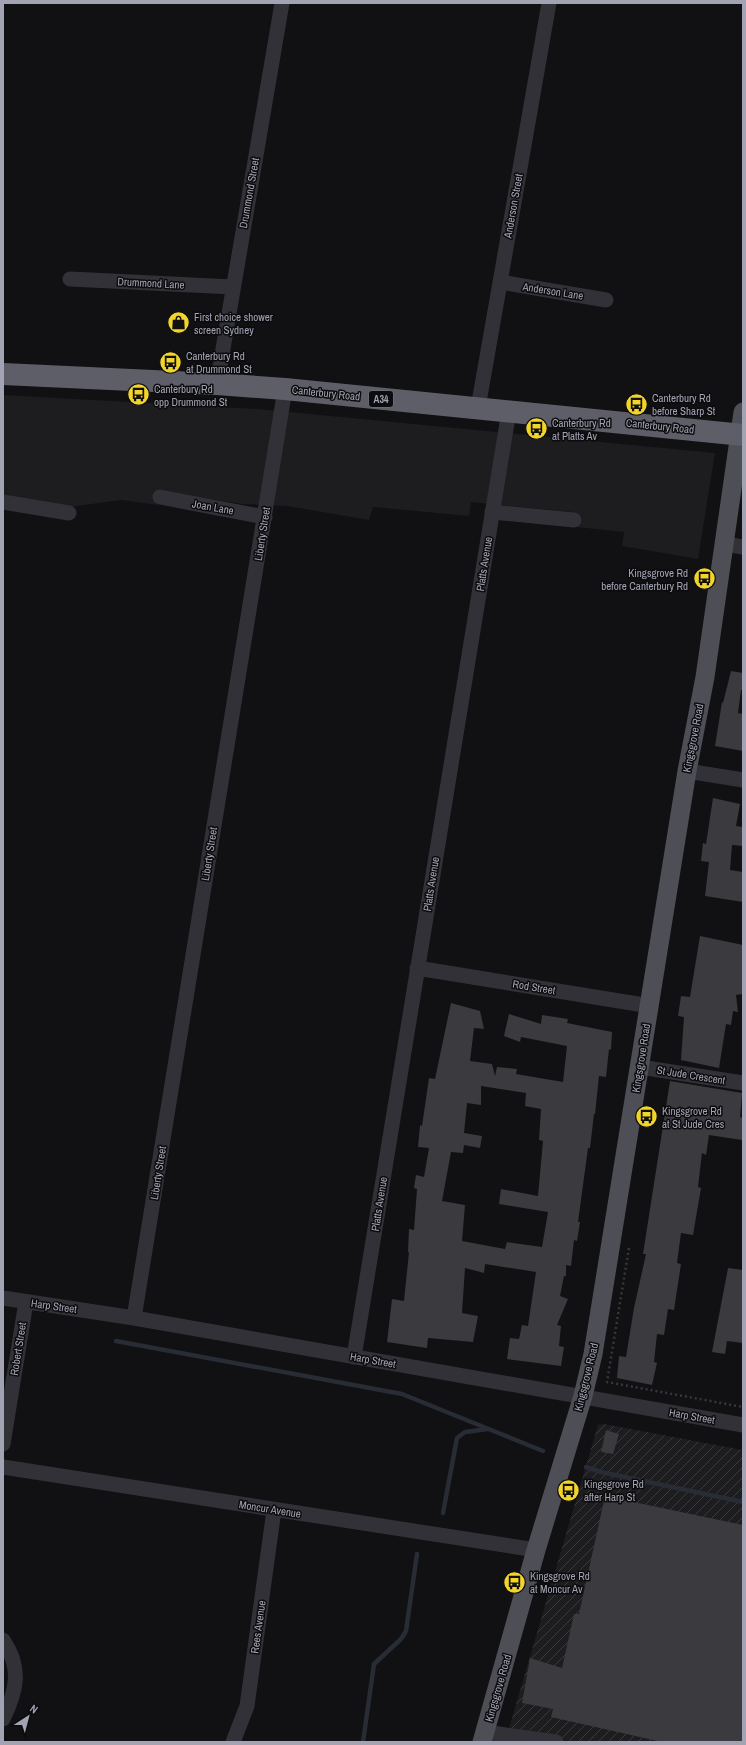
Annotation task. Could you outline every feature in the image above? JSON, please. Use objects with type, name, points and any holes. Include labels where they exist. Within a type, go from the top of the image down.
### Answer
[{"type":"highway","name":"Canterbury Road","points":[[3,374],[217,384],[285,389],[741,434]]},
{"type":"main road","name":"Kingsgrove Road","points":[[484,1737],[536,1550],[583,1396],[593,1354],[687,771],[705,677],[734,546],[743,412]]},
{"type":"street","name":"Drummond Street","points":[[217,384],[282,3]]},
{"type":"street","name":"Anderson Street","points":[[478,408],[548,3]]},
{"type":"street","name":"Drummond Lane","points":[[70,279],[233,287]]},
{"type":"street","name":"Anderson Lane","points":[[500,282],[606,300]]},
{"type":"street","name":"Liberty Street","points":[[134,1318],[285,389]]},
{"type":"street","name":"Platts Avenue","points":[[354,1357],[509,411]]},
{"type":"street","name":"Joan Lane","points":[[160,497],[265,516]]},
{"type":"street","points":[[3,502],[69,513]]},
{"type":"street","points":[[492,512],[574,520]]},
{"type":"street","points":[[687,771],[743,780]]},
{"type":"street","name":"Rod Street","points":[[417,968],[650,1006]]},
{"type":"street","name":"St Jude Crescent","points":[[640,1067],[743,1083]]},
{"type":"street","name":"Harp Street","points":[[3,1298],[134,1318],[743,1425]]},
{"type":"street","name":"Robert Street","points":[[3,1444],[26,1302]]},
{"type":"street","name":"Moncur Avenue","points":[[3,1467],[536,1550]]},
{"type":"street","name":"Rees Avenue","points":[[234,1742],[247,1706],[274,1510]]},
{"type":"street","points":[[3,1640],[17,1672],[12,1702],[3,1718]]},
{"type":"street","points":[[484,1737],[556,1742]]},
{"type":"path","points":[[629,1248],[607,1382],[743,1407]]},
{"type":"shaded area","points":[[3,395],[258,409],[715,453],[698,559],[622,546],[624,532],[576,527],[573,512],[471,502],[469,516],[373,507],[369,520],[287,506],[242,504],[160,491],[158,505],[121,500],[70,507],[3,495]]},
{"type":"shaded area","points":[[604,1424],[743,1450],[743,1742],[505,1742],[598,1425]]},
{"type":"building","points":[[731,671],[743,673],[743,690],[741,690],[738,713],[743,714],[743,751],[715,746],[722,702],[723,703]]},
{"type":"building","points":[[713,798],[740,804],[736,826],[743,827],[743,846],[732,845],[730,870],[743,872],[743,902],[705,896],[709,862],[701,861],[703,843],[706,844]]},
{"type":"building","points":[[700,936],[743,945],[743,994],[736,995],[738,1012],[733,1011],[731,1025],[726,1024],[719,1068],[681,1060],[684,1017],[678,1016],[681,996],[690,997]]},
{"type":"building","points":[[451,1003],[480,1011],[484,1029],[474,1028],[470,1061],[492,1064],[495,1076],[497,1067],[517,1069],[516,1074],[563,1082],[567,1046],[521,1037],[520,1042],[504,1036],[509,1014],[541,1024],[542,1015],[568,1019],[567,1023],[612,1032],[611,1050],[609,1049],[606,1077],[599,1076],[595,1114],[590,1148],[588,1148],[578,1222],[580,1222],[577,1241],[574,1240],[571,1266],[566,1265],[566,1276],[564,1276],[560,1296],[568,1299],[557,1325],[561,1326],[559,1346],[564,1347],[561,1366],[507,1359],[510,1338],[519,1339],[522,1325],[528,1326],[536,1272],[485,1264],[484,1273],[465,1268],[462,1313],[478,1316],[473,1342],[428,1338],[427,1348],[387,1342],[392,1299],[404,1301],[409,1252],[409,1229],[414,1230],[417,1189],[414,1188],[416,1175],[424,1177],[429,1148],[418,1147],[420,1125],[422,1126],[429,1078],[435,1079]],"holes":[[[481,1086],[526,1093],[525,1106],[541,1109],[539,1140],[543,1141],[538,1196],[501,1189],[499,1204],[548,1212],[542,1247],[507,1242],[505,1249],[462,1241],[465,1205],[442,1201],[451,1152],[463,1153],[464,1145],[480,1148],[482,1136],[464,1133],[467,1103],[481,1105]]]},
{"type":"building","points":[[670,1081],[742,1093],[740,1117],[743,1118],[743,1132],[742,1140],[709,1135],[706,1155],[702,1153],[698,1187],[701,1188],[693,1235],[681,1233],[677,1263],[681,1264],[674,1310],[668,1309],[664,1335],[657,1334],[654,1362],[657,1363],[652,1385],[617,1378],[619,1356],[626,1357],[634,1308],[646,1254],[643,1254]]},
{"type":"building","points":[[728,1268],[743,1270],[743,1343],[727,1341],[725,1354],[712,1352]]},
{"type":"building","points":[[606,1430],[619,1434],[613,1454],[601,1452]]},
{"type":"building","points":[[605,1496],[743,1525],[743,1742],[662,1742],[551,1717],[553,1709],[522,1703],[530,1658],[562,1668],[574,1614],[579,1614]]},
{"type":"waterway","points":[[116,1341],[402,1394],[543,1451]]},
{"type":"waterway","points":[[443,1513],[457,1438],[465,1432],[488,1429]]},
{"type":"waterway","points":[[586,1467],[601,1472],[743,1502]]},
{"type":"waterway","points":[[363,1742],[374,1664],[401,1639],[406,1631],[417,1554]]},
{"type":"place","name":"First choice shower screen Sydney","points":[[178,323]]},
{"type":"place","name":"Canterbury Rd at Drummond St","points":[[171,362]]},
{"type":"place","name":"Canterbury Rd opp Drummond St","points":[[139,395]]},
{"type":"place","name":"Canterbury Rd before Sharp St","points":[[636,404]]},
{"type":"place","name":"Canterbury Rd at Platts Av","points":[[536,429]]},
{"type":"place","name":"Kingsgrove Rd before Canterbury Rd","points":[[704,579]]},
{"type":"place","name":"Kingsgrove Rd at St Jude Cres","points":[[646,1117]]},
{"type":"place","name":"Kingsgrove Rd after Harp St","points":[[569,1490]]},
{"type":"place","name":"Kingsgrove Rd at Moncur Av","points":[[514,1582]]}]
